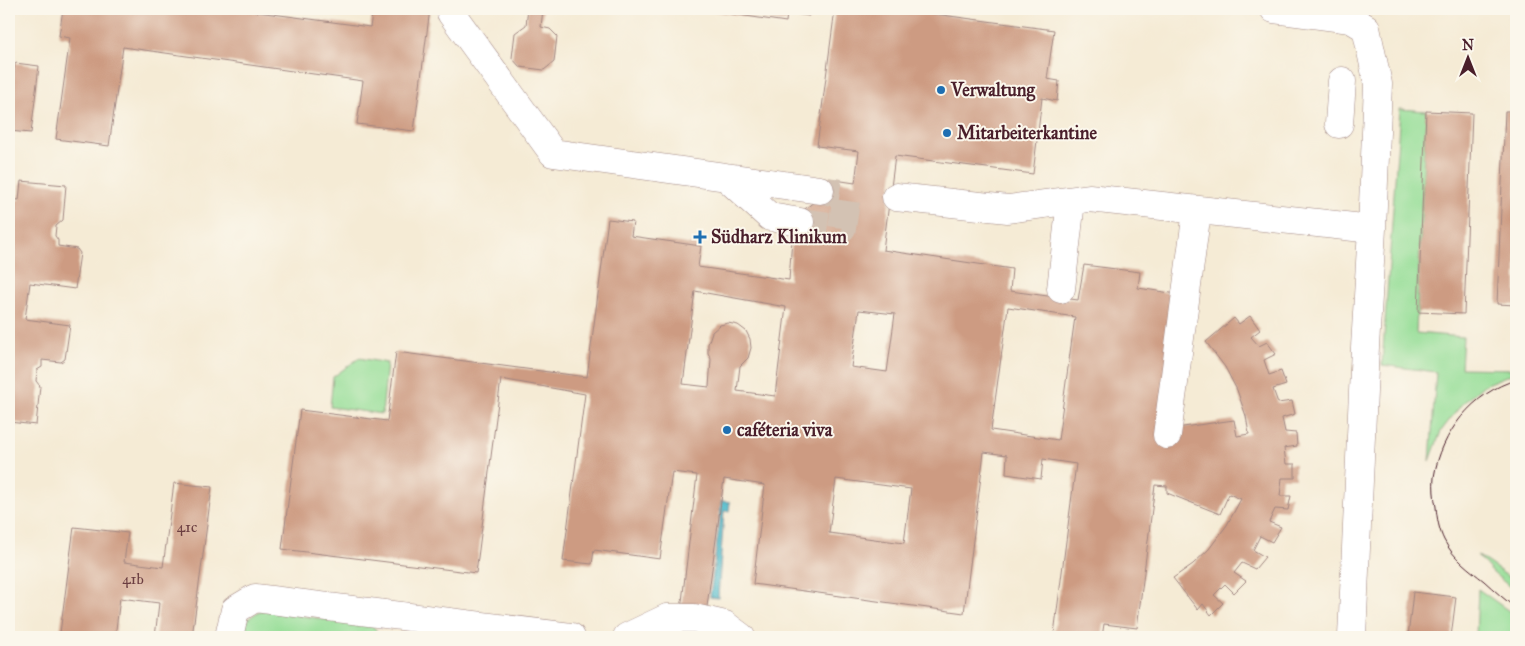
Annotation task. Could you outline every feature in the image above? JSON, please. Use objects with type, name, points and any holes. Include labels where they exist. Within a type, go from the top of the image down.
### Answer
[{"type":"street","points":[[452,9],[452,13],[553,153],[820,190]]},
{"type":"street","points":[[1274,9],[1351,19],[1366,28],[1378,84],[1352,637]]},
{"type":"street","points":[[1339,124],[1342,81]]},
{"type":"street","points":[[726,177],[770,217],[800,222]]},
{"type":"street","points":[[896,197],[1008,209],[1089,198],[1372,229]]},
{"type":"street","points":[[1061,288],[1071,201]]},
{"type":"street","points":[[1167,435],[1197,211]]},
{"type":"street","points":[[229,637],[235,610],[255,598],[417,627],[571,637]]},
{"type":"street","points":[[627,637],[667,618],[694,618],[725,625],[741,637]]},
{"type":"green space","points":[[1400,109],[1426,111],[1416,333],[1463,337],[1461,368],[1516,369],[1516,372],[1484,385],[1462,404],[1441,431],[1430,461],[1436,372],[1382,365]]},
{"type":"green space","points":[[359,358],[387,363],[382,414],[330,407],[333,377]]},
{"type":"green space","points":[[1477,555],[1516,582],[1516,592],[1492,572]]},
{"type":"green space","points":[[1478,589],[1516,616],[1516,637],[1476,637]]},
{"type":"green space","points":[[261,610],[373,626],[381,637],[239,637],[247,621]]},
{"type":"water","points":[[721,501],[730,502],[729,511],[724,511],[718,598],[710,597]]},
{"type":"building","points":[[63,9],[235,9],[370,27],[373,9],[430,9],[414,131],[357,124],[363,81],[123,47],[109,146],[56,139],[70,38],[59,36]]},
{"type":"building","points":[[528,9],[543,9],[541,27],[550,29],[557,36],[554,62],[544,70],[520,67],[512,58],[515,33],[526,25]]},
{"type":"building","points":[[713,9],[810,9],[809,16],[787,13],[786,22],[712,11]]},
{"type":"building","points":[[835,9],[897,9],[1054,30],[1047,79],[1059,81],[1057,101],[1042,98],[1033,174],[895,156],[883,250],[1012,269],[1010,291],[1078,300],[1084,265],[1140,272],[1138,288],[1177,294],[1176,428],[1234,420],[1237,436],[1249,434],[1246,416],[1237,390],[1225,367],[1206,342],[1234,318],[1239,324],[1250,316],[1260,330],[1251,337],[1259,346],[1267,342],[1276,354],[1264,360],[1269,375],[1281,371],[1286,385],[1273,389],[1278,403],[1292,401],[1295,414],[1282,418],[1285,432],[1296,433],[1297,446],[1284,448],[1286,464],[1295,464],[1295,478],[1282,478],[1280,496],[1291,496],[1288,510],[1275,509],[1269,522],[1281,527],[1272,542],[1260,536],[1253,550],[1265,557],[1255,569],[1242,563],[1234,573],[1246,581],[1234,593],[1225,584],[1214,595],[1223,603],[1211,615],[1203,604],[1198,610],[1173,578],[1193,564],[1209,549],[1227,525],[1241,499],[1229,494],[1220,514],[1167,493],[1167,486],[1155,485],[1137,628],[1104,624],[1102,637],[1075,637],[1054,634],[1076,464],[1043,459],[1041,479],[1006,474],[1007,455],[984,452],[964,613],[753,584],[765,485],[724,479],[706,614],[681,610],[697,475],[672,472],[660,559],[594,550],[592,564],[563,561],[585,394],[501,379],[476,573],[282,549],[300,410],[387,421],[396,352],[587,377],[608,219],[633,222],[631,236],[701,246],[698,267],[789,280],[792,239],[798,239],[801,212],[819,198],[822,178],[855,183],[859,151],[817,146]],"holes":[[[695,291],[786,307],[775,396],[737,391],[740,366],[748,358],[751,348],[750,339],[746,331],[738,325],[728,323],[720,325],[712,332],[708,344],[708,353],[711,359],[709,387],[683,384]],[[1008,307],[1075,317],[1058,440],[991,430]],[[859,310],[895,314],[887,372],[851,367]],[[836,479],[911,489],[904,543],[829,533]]]},
{"type":"building","points":[[15,63],[39,66],[31,133],[9,131],[9,112]]},
{"type":"building","points":[[1426,111],[1472,113],[1464,314],[1418,312]]},
{"type":"building","points":[[1505,111],[1516,111],[1516,305],[1497,304]]},
{"type":"building","points":[[21,181],[66,185],[63,220],[56,226],[55,236],[58,240],[58,246],[77,249],[80,253],[75,289],[30,283],[25,319],[70,325],[65,359],[61,362],[42,360],[42,367],[37,370],[36,381],[40,386],[36,425],[9,422],[9,199],[19,200]]},
{"type":"building","points":[[174,483],[212,487],[192,637],[155,637],[159,603],[120,598],[115,637],[93,637],[60,633],[74,527],[128,533],[124,562],[163,567]]},
{"type":"building","points":[[1413,592],[1456,597],[1451,637],[1408,637]]},
{"type":"tunnel","points":[[800,222],[842,228],[847,194],[820,190]]},
{"type":"tram line","points":[[1516,380],[1486,394],[1462,416],[1444,445],[1434,477],[1434,496],[1438,524],[1448,546],[1462,563],[1516,608]]},
{"type":"place","name":"Verwaltung","points":[[941,90]]},
{"type":"place","name":"Mitarbeiterkantine","points":[[947,133]]},
{"type":"place","name":"Südharz Klinikum","points":[[700,237]]},
{"type":"place","name":"caféteria viva","points":[[727,430]]}]
